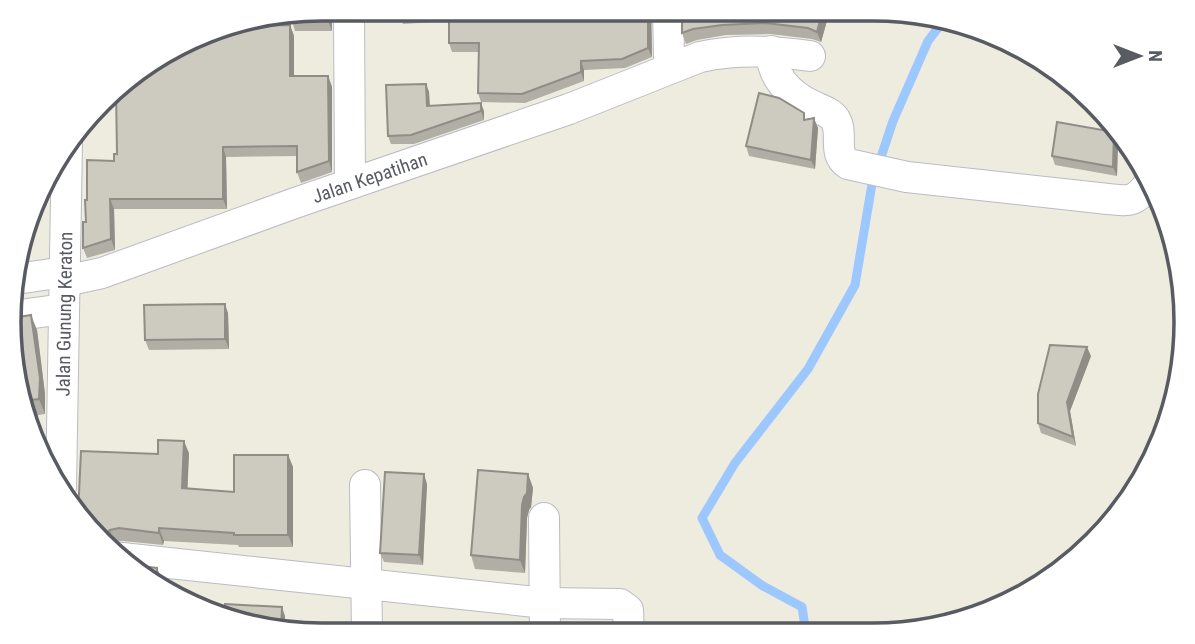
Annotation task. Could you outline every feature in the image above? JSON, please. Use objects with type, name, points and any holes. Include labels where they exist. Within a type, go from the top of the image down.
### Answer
[{"type":"street","points":[[349,21],[350,184]]},
{"type":"street","points":[[668,21],[669,57],[672,68]]},
{"type":"street","name":"Jalan Kepatihan","points":[[64,292],[102,273],[569,109],[701,57],[720,53],[773,60],[810,56]]},
{"type":"street","points":[[773,60],[787,88],[796,97],[835,119],[838,125],[840,154],[842,160],[848,164],[907,177],[1065,195],[1126,200],[1139,196],[1144,190]]},
{"type":"street","name":"Jalan Gunung Keraton","points":[[61,472],[67,163]]},
{"type":"street","points":[[24,281],[64,292]]},
{"type":"street","points":[[22,312],[64,292]]},
{"type":"street","points":[[365,485],[367,623]]},
{"type":"street","points":[[544,518],[545,623]]},
{"type":"street","points":[[137,560],[545,603],[620,604],[628,610],[629,623]]},
{"type":"building","points":[[449,21],[648,21],[648,48],[622,59],[581,61],[581,72],[522,94],[478,93],[479,43],[449,43]]},
{"type":"building","points":[[682,21],[820,21],[817,32],[808,28],[766,23],[722,25],[682,33]]},
{"type":"building","points":[[290,25],[290,76],[328,76],[329,161],[297,172],[297,146],[223,147],[223,199],[110,199],[111,239],[83,248],[87,160],[114,161],[114,154],[117,154],[116,103],[171,61],[225,37],[263,27]]},
{"type":"building","points":[[426,84],[427,106],[481,103],[481,111],[411,135],[388,136],[386,85]]},
{"type":"building","points":[[759,93],[779,98],[804,113],[804,120],[814,118],[811,160],[746,146]]},
{"type":"building","points":[[1057,122],[1104,130],[1114,142],[1113,167],[1052,156]]},
{"type":"building","points":[[225,304],[225,339],[145,340],[144,305]]},
{"type":"building","points":[[31,315],[40,378],[39,399],[31,400],[24,361],[21,317]]},
{"type":"building","points":[[1050,345],[1087,347],[1067,402],[1073,437],[1038,423],[1038,394]]},
{"type":"building","points":[[158,440],[184,441],[182,488],[234,492],[234,455],[288,455],[288,535],[234,535],[159,528],[159,533],[119,528],[107,533],[79,499],[81,451],[158,454]]},
{"type":"building","points":[[478,470],[528,474],[527,493],[522,505],[520,560],[471,555]]},
{"type":"building","points":[[385,472],[424,474],[419,555],[380,553]]},
{"type":"building","points":[[225,604],[282,607],[281,620],[244,613],[225,607]]},
{"type":"waterway","points":[[804,623],[802,607],[763,586],[720,555],[702,518],[735,463],[808,369],[855,285],[872,184],[893,121],[928,41],[938,28]]}]
